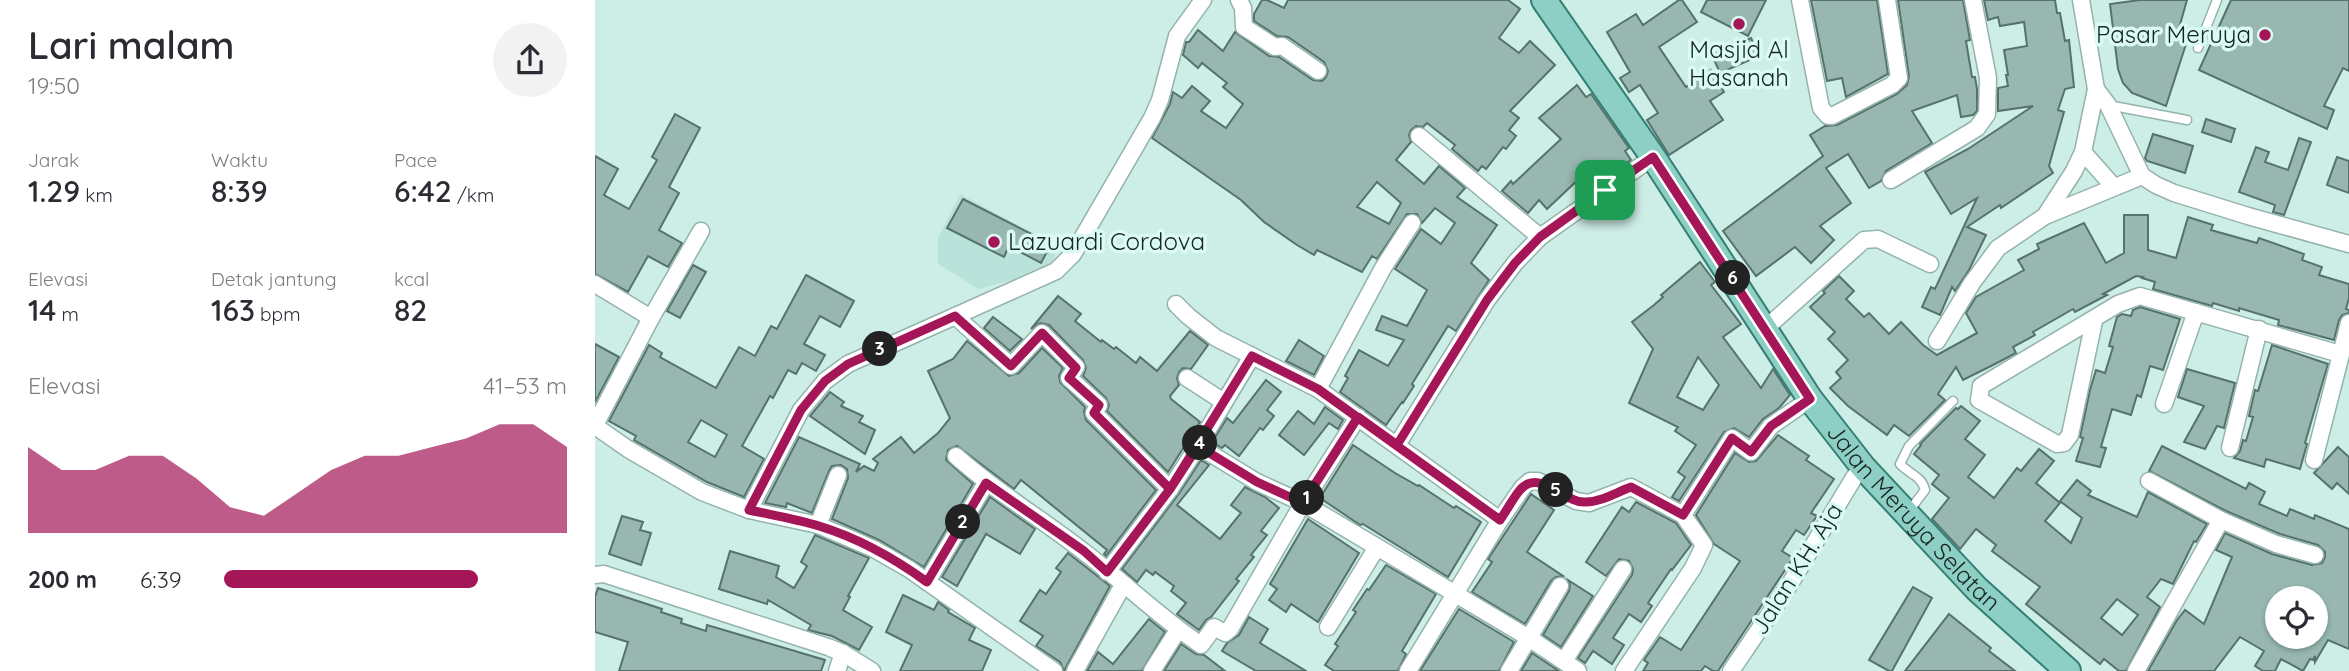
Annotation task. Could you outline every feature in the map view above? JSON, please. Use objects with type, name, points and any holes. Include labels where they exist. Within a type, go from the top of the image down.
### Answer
[{"type":"main road","name":"Jalan Meruya Selatan","points":[[1544,0],[1653,157],[1810,399],[1863,467],[1977,589],[2068,671]]},
{"type":"street","points":[[749,510],[801,410],[825,381],[848,364],[1056,271],[1073,254],[1152,118],[1160,100],[1177,36],[1203,0]]},
{"type":"street","points":[[1239,0],[1243,8],[1244,27],[1275,47],[1282,46],[1318,71]]},
{"type":"street","points":[[1800,0],[1821,108],[1828,116],[1832,116],[1892,85],[1899,78],[1887,0]]},
{"type":"street","points":[[1891,180],[1977,128],[1987,114],[1988,78],[1973,0]]},
{"type":"street","points":[[2045,216],[2083,152],[2096,89],[2081,0]]},
{"type":"street","points":[[2096,89],[2108,105],[2142,176],[2156,185],[2248,216],[2349,244]]},
{"type":"street","points":[[1419,136],[1540,237]]},
{"type":"street","points":[[2083,152],[2114,187]]},
{"type":"street","points":[[1397,445],[1487,300],[1515,263],[1540,237],[1653,157]]},
{"type":"street","points":[[1937,341],[1972,283],[1998,248],[2045,216],[2142,176]]},
{"type":"street","points":[[1318,389],[1383,268],[1412,223]]},
{"type":"street","points":[[701,231],[651,318],[595,425],[628,449],[702,492],[749,510],[818,525],[874,549],[927,582],[1054,671]]},
{"type":"street","points":[[1766,328],[1864,240],[1878,239],[1930,264]]},
{"type":"street","points":[[595,284],[651,318]]},
{"type":"street","points":[[2094,321],[2070,435],[2064,443],[2057,444],[1979,400],[1981,386],[2094,321],[2118,304],[2140,296],[2340,354]]},
{"type":"street","points":[[1176,304],[1216,338],[1318,389],[1500,520]]},
{"type":"street","points":[[2164,404],[2196,313]]},
{"type":"street","points":[[955,316],[1011,366],[1042,333],[1076,368],[1069,378],[1099,405],[1094,413],[1170,489]]},
{"type":"street","points":[[2314,460],[2349,323]]},
{"type":"street","points":[[2230,448],[2259,329]]},
{"type":"street","points":[[1107,572],[1170,489],[1252,356]]},
{"type":"street","points":[[1187,378],[1224,402]]},
{"type":"street","points":[[1683,515],[1732,438],[1751,452],[1771,426],[1810,399]]},
{"type":"street","points":[[956,456],[986,483],[1084,551],[1201,645],[1214,627],[1225,634],[1230,629],[1303,503],[1358,417]]},
{"type":"street","points":[[1198,446],[1257,482],[1303,503],[1578,671]]},
{"type":"street","name":"Jalan KH. Aja","points":[[1731,671],[1788,587],[1863,467]]},
{"type":"street","points":[[818,525],[838,475]]},
{"type":"street","points":[[1408,671],[1500,520],[1523,487],[1531,481],[1538,481],[1576,501],[1589,503],[1631,487],[1683,515],[1704,545],[1693,568],[1624,671]]},
{"type":"street","points":[[2149,481],[2221,520],[2276,544],[2315,555]]},
{"type":"street","points":[[927,582],[986,483]]},
{"type":"street","points":[[2136,671],[2221,520]]},
{"type":"street","points":[[1328,627],[1377,547]]},
{"type":"street","points":[[1564,661],[1623,569]]},
{"type":"street","points":[[595,575],[604,574],[660,591],[843,653],[872,671]]},
{"type":"street","points":[[1075,671],[1123,585]]},
{"type":"street","points":[[1509,671],[1560,586]]},
{"type":"street","points":[[1151,671],[1178,629]]},
{"type":"street","points":[[837,671],[843,653]]},
{"type":"lane","points":[[2198,48],[2217,0]]},
{"type":"lane","points":[[2108,105],[2187,120]]},
{"type":"lane","points":[[1907,514],[1925,490],[1924,483],[1901,464],[1904,454],[1953,401]]},
{"type":"shaded area","name":"Lazuardi Cordova","points":[[960,194],[1059,247],[1048,270],[979,289],[938,264],[938,238]]},
{"type":"building","points":[[1262,0],[1284,8],[1288,0],[1508,0],[1520,9],[1499,38],[1519,53],[1530,41],[1555,65],[1510,111],[1519,118],[1509,130],[1516,136],[1506,149],[1503,147],[1486,169],[1482,166],[1478,171],[1452,149],[1455,145],[1427,123],[1411,130],[1411,142],[1396,160],[1424,184],[1439,166],[1465,188],[1457,197],[1497,225],[1471,263],[1489,280],[1456,331],[1448,326],[1412,384],[1414,386],[1386,425],[1340,392],[1348,378],[1345,376],[1359,350],[1388,366],[1404,340],[1376,330],[1382,316],[1407,326],[1427,290],[1395,269],[1421,229],[1441,244],[1455,223],[1435,208],[1422,223],[1417,214],[1407,214],[1377,259],[1372,256],[1362,272],[1317,250],[1314,255],[1297,245],[1264,222],[1241,200],[1152,138],[1170,104],[1173,92],[1182,98],[1192,86],[1210,101],[1201,111],[1226,128],[1243,104],[1223,87],[1227,83],[1202,63],[1198,68],[1183,55],[1186,42],[1189,42],[1198,30],[1223,51],[1235,32],[1269,56],[1279,57],[1313,80],[1322,81],[1326,77],[1328,71],[1324,62],[1288,37],[1277,36],[1254,21],[1254,14]],"holes":[[[1377,182],[1401,203],[1389,224],[1357,207]]]},
{"type":"building","points":[[1682,0],[1697,22],[1659,47],[1686,87],[1711,70],[1724,92],[1710,101],[1723,120],[1669,155],[1647,120],[1658,113],[1640,85],[1629,92],[1620,78],[1630,72],[1607,32],[1636,14],[1643,25]]},
{"type":"building","name":"Masjid Al Hasanah","points":[[1707,0],[1766,0],[1748,36],[1701,12]]},
{"type":"building","points":[[1811,0],[1877,0],[1888,74],[1846,97],[1842,78],[1827,81]]},
{"type":"building","points":[[1898,0],[1963,0],[1970,40],[1966,41],[1972,77],[1975,77],[1977,89],[1977,111],[1973,115],[1961,117],[1957,95],[1912,111],[1932,143],[1886,171],[1881,181],[1869,188],[1848,154],[1826,168],[1851,203],[1820,226],[1834,240],[1811,263],[1795,247],[1756,276],[1723,231],[1823,156],[1810,135],[1825,126],[1837,125],[1897,94],[1907,85],[1909,76]]},
{"type":"building","points":[[1984,0],[2055,0],[2065,41],[2069,40],[2074,87],[2065,89],[2058,110],[2064,112],[2049,166],[2053,173],[1967,227],[1986,235],[1955,291],[1952,287],[1940,315],[1922,307],[1931,287],[1935,289],[1977,198],[1951,214],[1925,172],[1968,149],[2033,106],[1998,111],[1998,88],[2008,86],[2004,50],[2027,46],[2024,22],[2000,26],[1998,17],[1988,20]]},
{"type":"building","points":[[2140,0],[2187,0],[2177,35],[2188,38],[2166,106],[2132,93],[2123,83],[2118,69],[2110,4]]},
{"type":"building","name":"Pasar Meruya","points":[[2231,0],[2349,0],[2349,71],[2343,68],[2324,106],[2334,110],[2327,129],[2199,70]]},
{"type":"building","points":[[1751,38],[1759,56],[1720,73],[1712,55]]},
{"type":"building","points":[[1577,85],[1586,97],[1591,94],[1629,148],[1625,151],[1631,160],[1604,178],[1597,170],[1584,180],[1582,176],[1547,209],[1539,200],[1528,213],[1502,191],[1561,139],[1539,118]]},
{"type":"building","points":[[675,114],[700,128],[669,187],[679,193],[659,230],[682,243],[668,267],[648,256],[628,292],[595,274],[595,156],[618,169],[604,195],[629,209],[657,160],[652,157]]},
{"type":"building","points":[[2206,119],[2235,129],[2231,142],[2202,132]]},
{"type":"building","points":[[2153,134],[2193,146],[2185,173],[2147,161],[2145,158]]},
{"type":"building","points":[[2299,138],[2311,142],[2284,215],[2273,212],[2275,205],[2239,192],[2256,147],[2269,152],[2265,162],[2288,170]]},
{"type":"building","points":[[2337,157],[2349,161],[2349,193],[2327,185]]},
{"type":"building","points":[[963,199],[1051,244],[1041,263],[1009,246],[1004,257],[947,228]]},
{"type":"building","points":[[2124,215],[2148,215],[2148,250],[2176,258],[2188,217],[2213,225],[2211,230],[2257,243],[2259,238],[2304,254],[2302,260],[2322,267],[2319,275],[2349,284],[2346,309],[2349,313],[2342,315],[2339,320],[2334,340],[2278,325],[2279,320],[2239,308],[2239,311],[2213,303],[2212,306],[2153,289],[2155,282],[2136,276],[2103,294],[2107,295],[2075,312],[2073,309],[2033,332],[2035,335],[2013,347],[2016,353],[1993,365],[1963,380],[1956,367],[1938,394],[1945,400],[1909,436],[1894,425],[1887,435],[1848,406],[1830,388],[1841,378],[1836,372],[1848,360],[1828,339],[1835,332],[1810,307],[1839,276],[1854,291],[1846,299],[1864,317],[1869,313],[1889,334],[1901,322],[1937,355],[1977,333],[1966,313],[1976,297],[2024,270],[2018,260],[2039,249],[2037,244],[2084,223],[2106,263],[2124,253]]},
{"type":"building","points":[[1700,262],[1715,282],[1711,285],[1741,324],[1723,337],[1761,388],[1773,369],[1790,395],[1779,408],[1763,419],[1749,437],[1734,428],[1724,432],[1679,501],[1672,497],[1685,477],[1678,472],[1696,445],[1675,431],[1678,427],[1629,403],[1653,349],[1632,322],[1663,297],[1661,295]],"holes":[[[1698,357],[1719,385],[1703,410],[1677,397]]]},
{"type":"building","points":[[693,265],[706,272],[680,318],[667,311]]},
{"type":"building","points":[[806,275],[854,301],[840,327],[820,316],[804,344],[825,355],[816,371],[802,363],[796,374],[788,370],[773,398],[770,396],[742,446],[764,459],[744,497],[707,482],[634,440],[636,436],[609,421],[649,345],[662,353],[660,357],[716,388],[739,347],[755,356],[771,326],[777,329]],"holes":[[[701,420],[727,435],[715,457],[688,442]]]},
{"type":"building","points":[[1058,296],[1081,314],[1075,321],[1101,342],[1102,340],[1114,349],[1116,347],[1136,363],[1140,357],[1157,371],[1190,331],[1208,345],[1191,369],[1183,368],[1179,372],[1179,385],[1170,396],[1200,422],[1168,472],[1107,411],[1109,405],[1106,398],[1083,376],[1086,368],[1083,360],[1049,325],[1040,323],[1031,329]]},
{"type":"building","points":[[2140,307],[2180,319],[2163,370],[2150,366],[2141,397],[2137,395],[2131,415],[2112,409],[2101,447],[2106,448],[2100,467],[2076,461],[2083,438],[2080,437],[2090,390],[2096,370],[2105,373],[2113,347],[2109,346],[2117,317],[2122,314],[2131,316],[2133,310]]},
{"type":"building","points":[[993,317],[1022,339],[1010,351],[984,328]]},
{"type":"building","points":[[1299,340],[1324,356],[1314,375],[1286,361]]},
{"type":"building","points":[[967,341],[1009,376],[1019,373],[1042,348],[1063,368],[1059,376],[1060,382],[1085,407],[1086,420],[1156,490],[1106,556],[1104,554],[1107,550],[1021,480],[1014,489],[957,446],[948,450],[946,460],[973,484],[924,567],[879,540],[832,519],[848,478],[847,469],[841,465],[832,466],[812,513],[787,503],[786,507],[765,503],[799,437],[860,464],[856,472],[864,466],[874,471],[878,463],[873,459],[901,437],[914,453],[938,433],[950,418],[928,371],[953,359]]},
{"type":"building","points":[[595,344],[619,357],[595,402]]},
{"type":"building","points":[[2272,345],[2328,364],[2300,469],[2266,459],[2264,467],[2234,458],[2240,451],[2243,440],[2246,441],[2253,417],[2249,416],[2255,390],[2258,391]]},
{"type":"building","points":[[2187,369],[2235,383],[2224,428],[2217,426],[2205,449],[2184,442],[2204,406],[2178,397]]},
{"type":"building","points":[[1266,380],[1281,392],[1267,410],[1274,416],[1263,430],[1260,428],[1239,456],[1225,445],[1222,448],[1212,442],[1227,418],[1233,423]]},
{"type":"building","points":[[830,392],[844,402],[841,406],[863,416],[859,422],[875,430],[865,454],[810,416]]},
{"type":"building","points":[[1961,406],[1980,421],[1965,439],[1985,455],[1968,477],[1994,498],[2017,468],[2021,471],[2039,449],[2054,461],[2036,483],[2060,503],[2045,521],[2071,543],[2082,518],[2060,501],[2077,480],[2091,491],[2088,495],[2137,517],[2148,492],[2207,524],[2196,542],[2194,541],[2173,584],[2161,579],[2147,597],[2160,607],[2126,671],[2119,671],[2104,659],[2100,664],[2026,604],[2040,587],[1992,551],[1996,545],[1976,529],[1960,549],[1932,519],[1949,498],[1932,484],[1939,475],[1914,454],[1920,444]],"holes":[[[2117,599],[2138,615],[2122,635],[2101,618]]]},
{"type":"building","points":[[1325,407],[1343,420],[1338,429],[1329,423],[1304,455],[1279,435],[1298,411],[1314,424]]},
{"type":"building","points":[[1778,435],[1809,456],[1806,460],[1834,479],[1811,513],[1817,516],[1804,535],[1796,530],[1782,551],[1793,558],[1718,671],[1705,666],[1701,671],[1643,671],[1648,663],[1644,660],[1660,637],[1681,650],[1740,561],[1714,544],[1696,515],[1735,453],[1749,462],[1756,461]]},
{"type":"building","points":[[1353,445],[1395,473],[1481,522],[1448,577],[1320,498]]},
{"type":"building","points":[[2162,446],[2246,489],[2249,483],[2265,492],[2259,504],[2287,516],[2290,509],[2314,519],[2315,515],[2349,529],[2349,649],[2328,640],[2328,586],[2265,586],[2265,649],[2323,649],[2315,662],[2315,656],[2303,671],[2281,659],[2275,671],[2263,671],[2255,666],[2264,651],[2240,637],[2214,671],[2148,671],[2185,610],[2204,624],[2232,557],[2216,550],[2225,533],[2272,554],[2312,565],[2322,563],[2325,557],[2325,552],[2318,545],[2280,534],[2226,511],[2149,471]]},
{"type":"building","points":[[2338,447],[2349,457],[2349,494],[2337,483],[2332,489],[2314,473]]},
{"type":"building","points":[[1201,460],[1209,465],[1177,505],[1220,539],[1241,513],[1231,505],[1245,487],[1279,508],[1261,531],[1267,535],[1236,579],[1239,581],[1199,630],[1177,614],[1186,603],[1171,591],[1174,586],[1155,572],[1153,575],[1146,570],[1137,582],[1122,569]]},
{"type":"building","points":[[1531,494],[1554,510],[1527,552],[1563,576],[1551,581],[1525,624],[1472,592],[1492,562],[1488,559]]},
{"type":"building","points":[[990,497],[1035,529],[1020,554],[986,534],[957,586],[942,577]]},
{"type":"building","points":[[1636,502],[1676,523],[1691,545],[1648,603],[1652,606],[1641,622],[1629,614],[1613,638],[1624,645],[1612,664],[1593,651],[1585,663],[1578,658],[1632,575],[1633,569],[1629,561],[1619,559],[1606,576],[1586,562],[1622,507],[1629,512]]},
{"type":"building","points":[[622,516],[643,522],[640,530],[651,533],[641,565],[609,554]]},
{"type":"building","points":[[1308,519],[1359,553],[1318,622],[1291,604],[1286,612],[1269,600],[1277,589],[1270,584]]},
{"type":"building","points":[[815,535],[869,558],[843,610],[872,627],[859,650],[832,636],[808,630],[811,625],[768,600],[767,604],[719,589],[730,551],[779,566],[776,577],[794,588],[807,566],[801,562]]},
{"type":"building","points":[[1068,553],[1110,586],[1064,671],[1060,662],[1036,646],[1043,636],[1020,621],[1040,590],[1046,594],[1061,572],[1056,568]]},
{"type":"building","points":[[1386,565],[1436,594],[1402,651],[1406,654],[1398,671],[1334,671],[1325,665],[1338,646],[1335,644],[1356,612],[1353,610]]},
{"type":"building","points":[[1568,580],[1593,596],[1561,647],[1543,635],[1569,591]]},
{"type":"building","points":[[1913,587],[1932,598],[1892,671],[1889,671],[1869,660]]},
{"type":"building","points":[[598,588],[662,609],[661,612],[682,619],[681,623],[706,631],[707,625],[825,660],[821,671],[619,671],[628,642],[595,632],[595,597]]},
{"type":"building","points":[[903,595],[934,610],[938,602],[949,610],[948,612],[975,628],[969,640],[991,650],[982,671],[900,671],[912,645],[886,632]]},
{"type":"building","points":[[1459,609],[1514,642],[1499,671],[1420,671]]},
{"type":"building","points":[[1949,614],[1991,648],[1989,651],[2015,671],[1905,671]]},
{"type":"building","points":[[1249,617],[1268,629],[1260,643],[1306,671],[1256,671],[1222,651],[1227,643],[1239,635]]},
{"type":"building","points":[[1149,619],[1165,632],[1142,671],[1087,671],[1098,652],[1113,664]]},
{"type":"building","points":[[1181,644],[1196,654],[1204,655],[1225,671],[1164,671]]},
{"type":"building","points":[[1532,653],[1559,671],[1521,671]]},
{"type":"place","name":"Masjid Al Hasanah","points":[[1739,24]]},
{"type":"place","name":"Pasar Meruya","points":[[2265,35]]},
{"type":"place","name":"Lazuardi Cordova","points":[[994,242]]},
{"type":"route","points":[[1605,190],[1540,237],[1515,263],[1487,300],[1397,445],[1358,417],[1303,503],[1257,482],[1198,446],[1170,489],[1107,572],[1084,551],[986,483],[927,582],[909,569],[845,535],[818,525],[749,510],[801,410],[825,381],[848,364],[955,316],[1011,366],[1042,333],[1076,368],[1069,378],[1099,405],[1094,413],[1170,489],[1252,356],[1318,389],[1358,417],[1500,520],[1523,487],[1531,481],[1538,481],[1568,498],[1589,503],[1631,487],[1683,515],[1732,438],[1751,452],[1771,426],[1810,399],[1653,157],[1605,190]]}]
